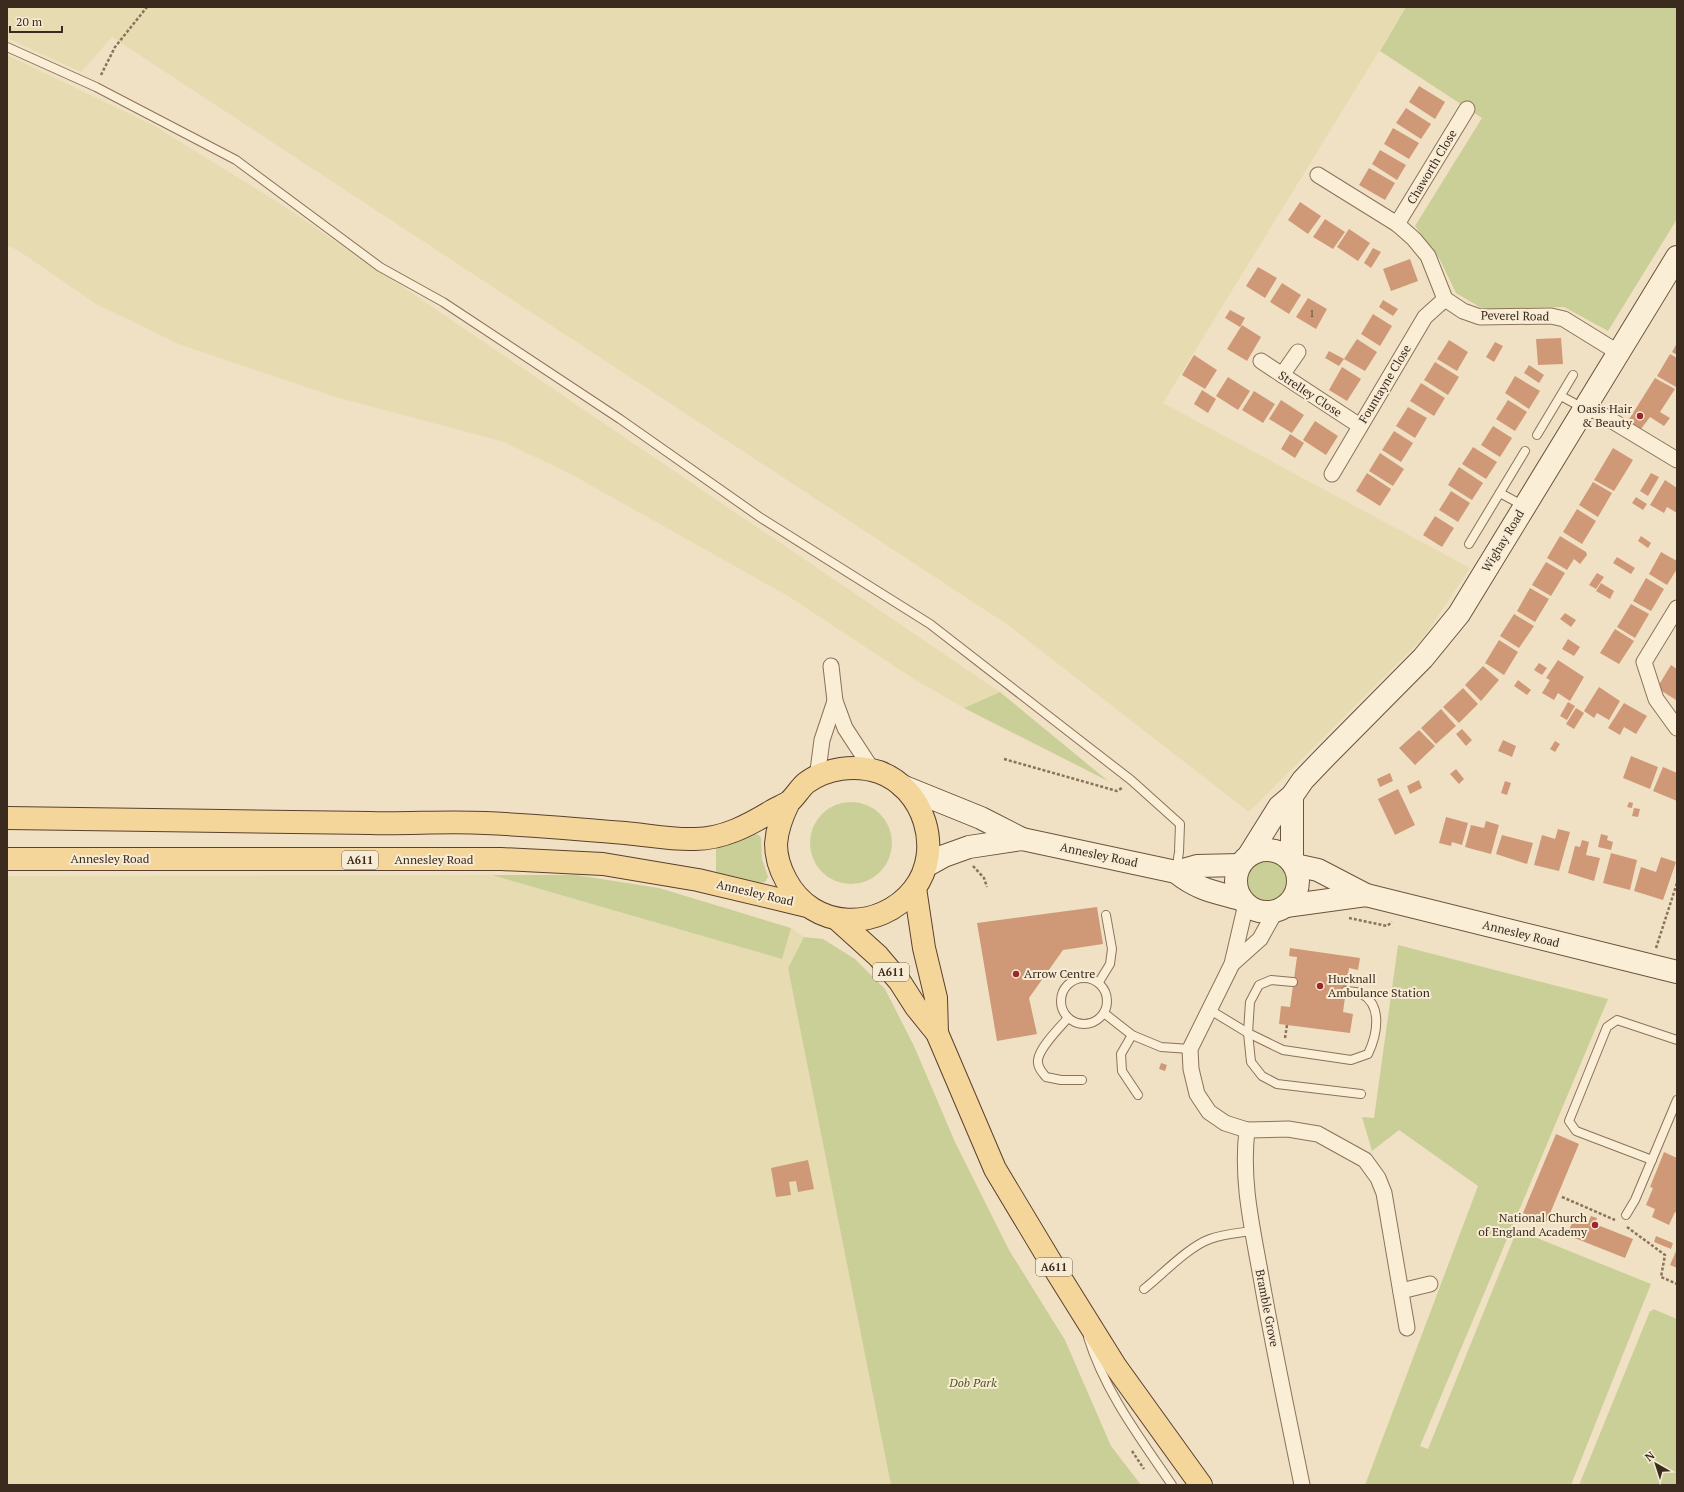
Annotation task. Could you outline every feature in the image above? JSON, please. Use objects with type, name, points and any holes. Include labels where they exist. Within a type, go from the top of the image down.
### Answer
[{"type":"main road","name":"Wighay Road","points":[[1245,860],[1279,807],[1292,796],[1303,780],[1322,760],[1423,658],[1459,614],[1677,257]]},
{"type":"main road","points":[[855,767],[873,771],[880,773],[902,786],[917,802],[926,822],[929,844],[926,866],[915,888],[900,904],[880,915],[859,920],[837,919],[823,915],[808,906],[791,890],[780,869],[776,846],[779,823],[789,802],[806,783],[817,778],[829,771],[855,767]]},
{"type":"main road","name":"Annesley Road","points":[[902,786],[982,818],[1022,839],[1176,872],[1190,883],[1243,902]]},
{"type":"main road","points":[[1292,796],[1293,863]]},
{"type":"main road","points":[[7,818],[378,824],[483,823],[587,829],[695,839],[718,836],[753,822],[789,802]]},
{"type":"main road","name":"Annesley Road","points":[[926,866],[944,856],[969,847],[1022,839]]},
{"type":"main road","points":[[1260,850],[1272,850],[1283,853],[1293,863],[1299,876],[1298,888],[1294,898],[1281,909],[1264,913],[1252,909],[1243,902],[1236,889],[1235,882],[1237,871],[1245,860],[1260,850]]},
{"type":"main road","name":"Annesley Road","points":[[7,859],[501,859],[603,864],[698,880],[808,906]]},
{"type":"main road","name":"Annesley Road","points":[[1176,872],[1198,866],[1245,860]]},
{"type":"main road","name":"Annesley Road","points":[[1293,863],[1318,870],[1366,895],[1677,972]]},
{"type":"main road","name":"A611","points":[[915,888],[924,948],[936,998],[937,1033]]},
{"type":"main road","name":"Annesley Road","points":[[1281,909],[1366,895]]},
{"type":"main road","name":"A611","points":[[837,919],[878,956],[900,982],[916,1007],[937,1033],[996,1168],[1116,1367],[1201,1485]]},
{"type":"street","name":"Chaworth Close","points":[[1397,224],[1467,109]]},
{"type":"street","points":[[1318,175],[1397,224],[1414,239],[1428,256],[1444,299]]},
{"type":"street","name":"Peverel Road","points":[[1444,299],[1463,311],[1480,317],[1551,316],[1564,319],[1618,353]]},
{"type":"street","name":"Fountayne Close","points":[[1332,474],[1425,317],[1444,299]]},
{"type":"street","points":[[1282,375],[1298,352]]},
{"type":"street","name":"Strelley Close","points":[[1260,361],[1360,426]]},
{"type":"street","points":[[1585,407],[1677,460]]},
{"type":"street","points":[[1677,608],[1644,662],[1656,699],[1677,728]]},
{"type":"street","points":[[831,666],[835,701],[845,728],[873,771]]},
{"type":"street","points":[[817,778],[822,740],[835,701]]},
{"type":"street","points":[[1243,902],[1232,964],[1190,1049],[1193,1082],[1202,1104],[1217,1118],[1226,1123],[1247,1130],[1288,1129],[1318,1134],[1365,1160],[1378,1178],[1384,1193],[1407,1328]]},
{"type":"street","points":[[1232,964],[1260,939],[1281,909]]},
{"type":"street","name":"Bramble Grove","points":[[1247,1130],[1244,1171],[1247,1202],[1302,1485]]},
{"type":"street","points":[[1401,1291],[1430,1284]]},
{"type":"lane","points":[[7,47],[96,87],[236,160],[380,267],[443,302],[620,419],[761,518],[930,624],[1131,780],[1180,824],[1179,852],[1176,872]]},
{"type":"lane","points":[[1536,435],[1573,376]]},
{"type":"lane","points":[[1561,396],[1585,407]]},
{"type":"lane","points":[[1469,544],[1525,452]]},
{"type":"lane","points":[[1500,493],[1524,507]]},
{"type":"lane","points":[[1099,982],[1110,964],[1112,949],[1106,915]]},
{"type":"lane","points":[[1085,977],[1099,982],[1107,993],[1107,1007],[1100,1018],[1087,1024],[1080,1024],[1068,1018],[1061,1006],[1062,991],[1066,985],[1072,981],[1085,977]]},
{"type":"lane","points":[[1293,982],[1271,980],[1259,985],[1250,1002],[1248,1033],[1251,1062],[1262,1076],[1277,1084],[1361,1094]]},
{"type":"lane","points":[[1210,1010],[1248,1033],[1283,1050],[1351,1060],[1368,1054],[1375,1039],[1376,1014],[1372,1002],[1360,993],[1346,991]]},
{"type":"lane","points":[[1104,1013],[1132,1035],[1161,1047],[1190,1049]]},
{"type":"lane","points":[[1068,1018],[1044,1047],[1038,1059],[1039,1068],[1046,1077],[1061,1080],[1082,1080]]},
{"type":"lane","points":[[1652,1160],[1576,1131],[1569,1121],[1607,1027],[1617,1020],[1677,1040]]},
{"type":"lane","points":[[1132,1035],[1121,1054],[1122,1071],[1138,1095]]},
{"type":"lane","points":[[1626,1216],[1635,1200],[1677,1100]]},
{"type":"lane","points":[[1144,1289],[1199,1244],[1210,1239],[1252,1231]]},
{"type":"lane","points":[[1077,1304],[1094,1357],[1124,1415],[1172,1485]]},
{"type":"path","points":[[96,87],[115,47],[147,7]]},
{"type":"path","points":[[1004,759],[1118,791],[1131,780]]},
{"type":"path","points":[[1650,965],[1677,883]]},
{"type":"path","points":[[1345,917],[1387,926],[1411,906]]},
{"type":"path","points":[[1562,1197],[1622,1223],[1665,1255],[1661,1277],[1677,1284]]},
{"type":"path","points":[[1128,1445],[1148,1474]]},
{"type":"shaded area","points":[[7,7],[1406,7],[1163,403],[1470,568],[1424,637],[1249,812],[1008,625],[112,37],[81,72],[7,38]]},
{"type":"shaded area","points":[[7,55],[153,125],[276,201],[1000,692],[964,708],[914,679],[788,596],[569,473],[501,441],[339,398],[181,345],[96,304],[19,251],[7,245]]},
{"type":"shaded area","points":[[492,875],[782,959],[791,928],[804,937],[788,968],[891,1485],[7,1485],[7,876]]},
{"type":"green space","points":[[1406,7],[1677,7],[1677,219],[1608,331],[1564,307],[1483,309],[1456,293],[1440,260],[1415,226],[1482,118],[1380,51]]},
{"type":"green space","points":[[1000,692],[1108,781],[964,708]]},
{"type":"green space","points":[[851,802],[867,805],[880,814],[889,827],[892,843],[889,859],[880,872],[867,881],[851,884],[835,881],[822,872],[813,859],[810,843],[813,827],[822,814],[835,805]]},
{"type":"green space","points":[[755,834],[759,835],[761,838],[762,859],[768,877],[765,882],[761,883],[716,872],[716,846],[735,842]]},
{"type":"green space","points":[[1266,859],[1278,863],[1284,869],[1288,881],[1284,893],[1278,899],[1266,903],[1254,899],[1248,893],[1244,881],[1248,869],[1254,863]]},
{"type":"green space","points":[[492,875],[576,875],[659,888],[791,928],[782,959]]},
{"type":"green space","name":"Dob Park","points":[[804,937],[823,939],[855,959],[885,989],[914,1046],[955,1142],[1009,1250],[1065,1340],[1111,1446],[1141,1485],[891,1485],[788,968]]},
{"type":"green space","points":[[1398,945],[1608,999],[1420,1446],[1428,1449],[1517,1230],[1651,1284],[1571,1485],[1365,1485],[1478,1186],[1399,1130],[1372,1151],[1362,1117],[1374,1118]]},
{"type":"green space","points":[[1653,1309],[1677,1319],[1677,1485],[1579,1485],[1650,1311]]},
{"type":"building","points":[[1419,86],[1445,102],[1435,119],[1409,102]]},
{"type":"building","points":[[1406,108],[1431,124],[1421,139],[1396,123]]},
{"type":"building","points":[[1393,128],[1419,143],[1409,159],[1384,144]]},
{"type":"building","points":[[1380,150],[1406,165],[1397,180],[1372,164]]},
{"type":"building","points":[[1369,168],[1395,183],[1385,200],[1359,185]]},
{"type":"building","points":[[1300,202],[1321,216],[1308,234],[1288,220]]},
{"type":"building","points":[[1325,219],[1345,232],[1333,249],[1313,237]]},
{"type":"building","points":[[1349,229],[1370,243],[1358,261],[1337,247]]},
{"type":"building","points":[[1373,248],[1381,252],[1371,268],[1364,263]]},
{"type":"building","points":[[1410,259],[1418,281],[1391,291],[1383,269]]},
{"type":"building","points":[[1258,267],[1277,278],[1265,298],[1246,286]]},
{"type":"building","points":[[1282,283],[1301,295],[1289,314],[1270,302]]},
{"type":"building","points":[[1308,298],[1327,309],[1316,329],[1296,317]]},
{"type":"building","points":[[1383,300],[1398,309],[1393,316],[1379,307]]},
{"type":"building","points":[[1230,310],[1245,318],[1240,327],[1225,318]]},
{"type":"building","points":[[1373,314],[1392,326],[1380,346],[1361,334]]},
{"type":"building","points":[[1242,325],[1261,337],[1247,361],[1227,349]]},
{"type":"building","points":[[1561,338],[1563,364],[1538,365],[1536,339]]},
{"type":"building","points":[[1357,339],[1377,352],[1365,371],[1344,359]]},
{"type":"building","points":[[1449,340],[1468,352],[1457,371],[1437,359]]},
{"type":"building","points":[[1495,342],[1503,346],[1494,362],[1486,357]]},
{"type":"building","points":[[1677,343],[1677,355],[1672,352]]},
{"type":"building","points":[[1329,351],[1344,359],[1339,366],[1325,358]]},
{"type":"building","points":[[1670,354],[1677,358],[1676,387],[1657,376]]},
{"type":"building","points":[[1194,355],[1217,370],[1205,389],[1182,375]]},
{"type":"building","points":[[1435,362],[1459,377],[1448,395],[1424,380]]},
{"type":"building","points":[[1529,365],[1544,375],[1539,383],[1524,373]]},
{"type":"building","points":[[1342,367],[1361,379],[1347,401],[1329,390]]},
{"type":"building","points":[[1515,376],[1540,391],[1529,409],[1505,393]]},
{"type":"building","points":[[1228,377],[1250,391],[1238,410],[1216,396]]},
{"type":"building","points":[[1655,378],[1675,389],[1660,412],[1670,418],[1664,426],[1650,417],[1641,429],[1628,421]]},
{"type":"building","points":[[1421,383],[1445,398],[1434,416],[1410,401]]},
{"type":"building","points":[[1202,390],[1216,399],[1208,413],[1194,404]]},
{"type":"building","points":[[1254,391],[1275,404],[1263,423],[1242,410]]},
{"type":"building","points":[[1281,400],[1304,415],[1292,433],[1269,419]]},
{"type":"building","points":[[1508,400],[1527,412],[1515,431],[1496,419]]},
{"type":"building","points":[[1408,407],[1427,418],[1415,438],[1396,426]]},
{"type":"building","points":[[1315,421],[1338,436],[1326,455],[1303,440]]},
{"type":"building","points":[[1493,426],[1512,438],[1500,457],[1481,445]]},
{"type":"building","points":[[1394,431],[1413,443],[1401,462],[1382,450]]},
{"type":"building","points":[[1290,434],[1304,443],[1295,458],[1281,449]]},
{"type":"building","points":[[1473,447],[1497,462],[1486,479],[1462,464]]},
{"type":"building","points":[[1613,448],[1633,460],[1614,491],[1594,480]]},
{"type":"building","points":[[1380,453],[1404,469],[1393,486],[1369,471]]},
{"type":"building","points":[[1459,467],[1483,483],[1472,500],[1448,485]]},
{"type":"building","points":[[1367,473],[1391,489],[1380,506],[1356,491]]},
{"type":"building","points":[[1651,473],[1659,477],[1648,496],[1640,491]]},
{"type":"building","points":[[1665,480],[1677,488],[1677,513],[1667,507],[1664,513],[1650,505]]},
{"type":"building","points":[[1593,482],[1612,493],[1598,517],[1579,505]]},
{"type":"building","points":[[1451,491],[1470,503],[1458,522],[1439,510]]},
{"type":"building","points":[[1636,497],[1647,504],[1643,510],[1632,503]]},
{"type":"building","points":[[1577,509],[1596,521],[1582,544],[1563,532]]},
{"type":"building","points":[[1435,516],[1454,528],[1442,547],[1423,535]]},
{"type":"building","points":[[1560,536],[1586,552],[1587,555],[1580,564],[1574,559],[1567,570],[1547,558]]},
{"type":"building","points":[[1641,536],[1651,543],[1648,548],[1638,541]]},
{"type":"building","points":[[1661,552],[1677,561],[1677,569],[1667,585],[1649,574]]},
{"type":"building","points":[[1617,557],[1635,568],[1631,574],[1613,563]]},
{"type":"building","points":[[1546,562],[1565,573],[1551,596],[1532,585]]},
{"type":"building","points":[[1597,573],[1604,577],[1596,589],[1589,585]]},
{"type":"building","points":[[1646,578],[1664,589],[1651,611],[1633,601]]},
{"type":"building","points":[[1601,583],[1614,591],[1610,599],[1596,591]]},
{"type":"building","points":[[1530,588],[1549,599],[1535,622],[1517,611]]},
{"type":"building","points":[[1631,604],[1649,614],[1635,638],[1617,627]]},
{"type":"building","points":[[1565,613],[1576,620],[1571,627],[1560,619]]},
{"type":"building","points":[[1514,614],[1534,626],[1519,648],[1500,636]]},
{"type":"building","points":[[1615,629],[1634,641],[1619,664],[1600,653]]},
{"type":"building","points":[[1568,639],[1580,647],[1574,656],[1562,649]]},
{"type":"building","points":[[1499,640],[1518,652],[1504,675],[1485,663]]},
{"type":"building","points":[[1558,660],[1584,677],[1570,701],[1558,693],[1554,700],[1542,693],[1550,680],[1546,678]]},
{"type":"building","points":[[1539,663],[1547,668],[1542,675],[1534,670]]},
{"type":"building","points":[[1671,665],[1677,669],[1676,700],[1657,688]]},
{"type":"building","points":[[1483,666],[1499,680],[1481,701],[1465,685]]},
{"type":"building","points":[[1518,680],[1531,690],[1527,695],[1514,686]]},
{"type":"building","points":[[1599,687],[1620,701],[1609,720],[1597,713],[1594,718],[1584,711]]},
{"type":"building","points":[[1463,688],[1478,704],[1459,723],[1443,707]]},
{"type":"building","points":[[1568,702],[1575,706],[1567,720],[1560,716]]},
{"type":"building","points":[[1624,703],[1647,716],[1636,734],[1624,727],[1620,735],[1608,728]]},
{"type":"building","points":[[1576,708],[1584,713],[1574,729],[1566,724]]},
{"type":"building","points":[[1441,709],[1456,726],[1436,744],[1421,728]]},
{"type":"building","points":[[1462,729],[1472,740],[1466,746],[1456,734]]},
{"type":"building","points":[[1419,730],[1435,746],[1415,765],[1399,748]]},
{"type":"building","points":[[1503,740],[1516,746],[1512,757],[1498,751]]},
{"type":"building","points":[[1555,741],[1560,744],[1555,752],[1550,749]]},
{"type":"building","points":[[1631,756],[1658,767],[1650,789],[1623,778]]},
{"type":"building","points":[[1663,767],[1677,773],[1677,801],[1653,791]]},
{"type":"building","points":[[1456,769],[1464,779],[1459,784],[1450,774]]},
{"type":"building","points":[[1390,773],[1393,781],[1380,787],[1377,779]]},
{"type":"building","points":[[1419,780],[1422,788],[1410,794],[1407,786]]},
{"type":"building","points":[[1505,781],[1511,783],[1507,795],[1501,793]]},
{"type":"building","points":[[1398,789],[1415,825],[1395,835],[1378,799]]},
{"type":"building","points":[[1629,802],[1633,803],[1632,808],[1627,807]]},
{"type":"building","points":[[1634,808],[1640,809],[1638,817],[1632,816]]},
{"type":"building","points":[[1446,817],[1468,823],[1462,845],[1452,842],[1451,846],[1439,843]]},
{"type":"building","points":[[1486,821],[1499,825],[1491,854],[1465,847],[1471,825],[1484,828]]},
{"type":"building","points":[[1558,829],[1570,832],[1559,871],[1534,865],[1542,835],[1555,839]]},
{"type":"building","points":[[1601,834],[1608,836],[1607,840],[1613,842],[1611,850],[1598,847]]},
{"type":"building","points":[[1502,835],[1533,843],[1527,864],[1496,854]]},
{"type":"building","points":[[1582,840],[1589,842],[1586,855],[1600,858],[1594,881],[1568,873],[1575,846],[1580,847]]},
{"type":"building","points":[[1611,853],[1637,860],[1630,890],[1603,883]]},
{"type":"building","points":[[1661,857],[1676,862],[1663,900],[1634,891],[1641,867],[1656,872]]},
{"type":"building","name":"Arrow Centre","points":[[1097,907],[1103,944],[1063,950],[1029,998],[1037,1034],[997,1041],[977,923]]},
{"type":"building","name":"Hucknall Ambulance Station","points":[[1290,948],[1360,958],[1358,970],[1349,968],[1343,1012],[1353,1014],[1350,1033],[1279,1024],[1281,1006],[1290,1007],[1297,957],[1289,956]]},
{"type":"building","points":[[1161,1063],[1167,1065],[1165,1071],[1159,1069]]},
{"type":"building","points":[[1556,1134],[1579,1144],[1546,1223],[1523,1213]]},
{"type":"building","points":[[1664,1152],[1677,1158],[1677,1213],[1675,1212],[1669,1225],[1652,1217],[1655,1209],[1646,1205],[1653,1188],[1650,1187]]},
{"type":"building","points":[[808,1160],[814,1189],[798,1192],[796,1181],[789,1182],[791,1195],[776,1197],[771,1168]]},
{"type":"building","points":[[1575,1216],[1589,1221],[1591,1216],[1597,1218],[1595,1224],[1633,1239],[1625,1258],[1567,1235]]},
{"type":"building","points":[[1656,1236],[1673,1243],[1671,1249],[1654,1242]]},
{"type":"building","points":[[1677,1249],[1677,1268],[1670,1265]]},
{"type":"place","name":"Oasis Hair & Beauty","points":[[1640,416]]},
{"type":"place","name":"Arrow Centre","points":[[1016,974]]},
{"type":"place","name":"Hucknall Ambulance Station","points":[[1320,986]]},
{"type":"place","name":"National Church of England Academy","points":[[1595,1225]]}]
